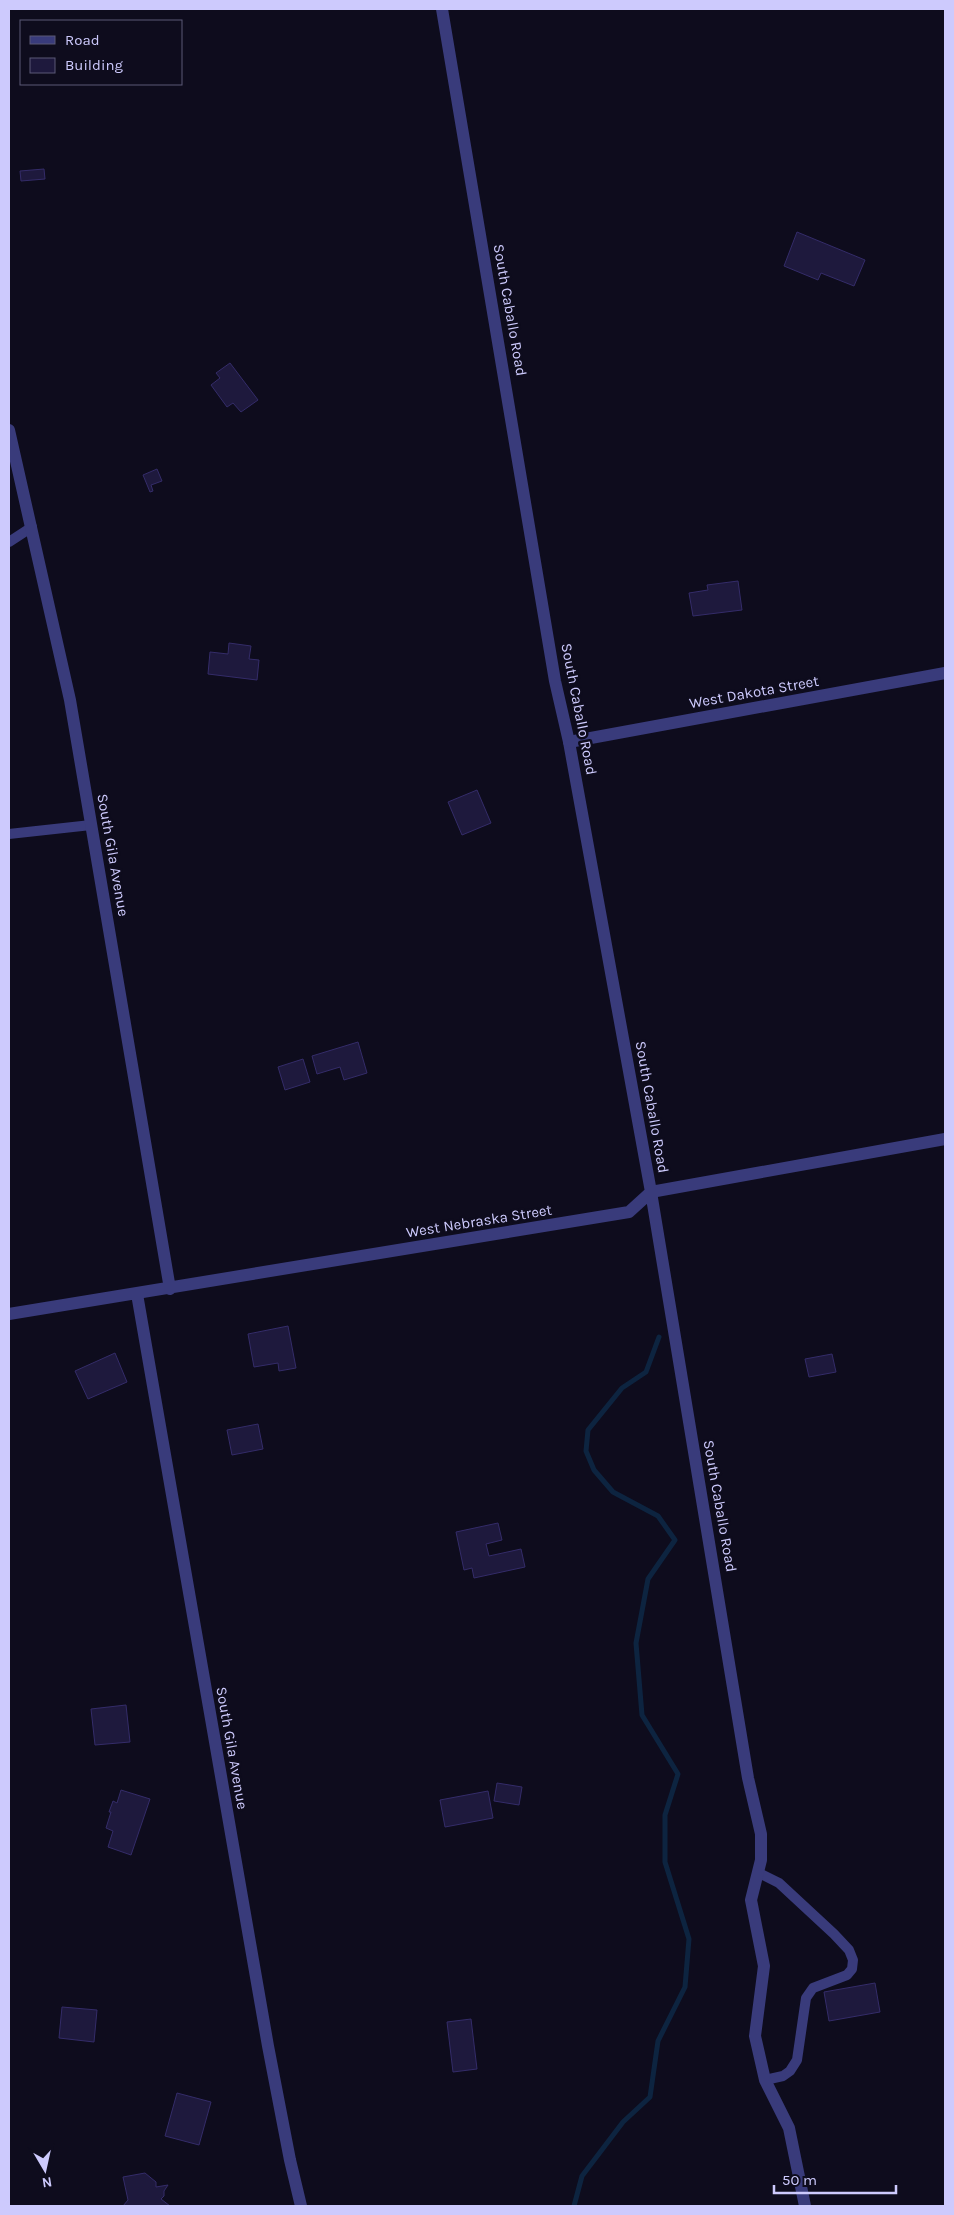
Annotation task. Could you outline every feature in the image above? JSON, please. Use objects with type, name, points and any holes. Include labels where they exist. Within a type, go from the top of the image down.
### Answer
[{"type":"street","name":"South Caballo Road","points":[[442,9],[555,681],[569,742],[650,1192],[748,1778],[761,1834],[759,1873],[751,1900],[764,1966],[756,2036],[766,2080],[789,2128],[805,2206]]},
{"type":"street","name":"South Gila Avenue","points":[[9,430],[70,700],[170,1289]]},
{"type":"street","name":"West Dakota Street","points":[[569,742],[945,674]]},
{"type":"street","points":[[650,1192],[945,1139]]},
{"type":"street","name":"West Nebraska Street","points":[[9,1314],[629,1212],[650,1192]]},
{"type":"street","name":"South Gila Avenue","points":[[137,1294],[268,2046],[290,2160],[302,2206]]},
{"type":"lane","points":[[9,542],[32,527]]},
{"type":"lane","points":[[9,834],[91,825]]},
{"type":"lane","points":[[759,1873],[780,1883],[834,1934],[849,1950],[853,1960],[852,1969],[847,1975],[813,1988],[806,1998],[797,2060],[790,2071],[783,2076],[766,2080]]},
{"type":"building","points":[[44,169],[45,179],[21,181],[20,171]]},
{"type":"building","points":[[797,232],[865,260],[854,286],[821,273],[818,280],[784,266]]},
{"type":"building","points":[[230,363],[258,400],[241,412],[233,403],[227,407],[211,385],[220,378],[216,373]]},
{"type":"building","points":[[157,469],[162,481],[151,485],[153,491],[150,492],[143,475]]},
{"type":"building","points":[[738,581],[742,610],[693,616],[689,593],[708,590],[707,585]]},
{"type":"building","points":[[229,643],[251,646],[249,659],[259,660],[257,680],[208,674],[210,652],[228,654]]},
{"type":"building","points":[[477,790],[491,823],[462,835],[448,802]]},
{"type":"building","points":[[358,1042],[367,1073],[344,1080],[340,1067],[317,1074],[312,1056]]},
{"type":"building","points":[[303,1059],[310,1082],[285,1090],[278,1067]]},
{"type":"building","points":[[288,1326],[296,1368],[279,1371],[278,1363],[254,1367],[248,1334]]},
{"type":"building","points":[[115,1353],[127,1382],[88,1399],[75,1371]]},
{"type":"building","points":[[832,1354],[836,1372],[809,1377],[805,1359]]},
{"type":"building","points":[[258,1424],[263,1449],[232,1455],[227,1430]]},
{"type":"building","points":[[498,1523],[502,1540],[486,1544],[489,1556],[521,1549],[525,1567],[474,1578],[472,1568],[464,1570],[456,1532]]},
{"type":"building","points":[[126,1705],[130,1742],[95,1745],[91,1709]]},
{"type":"building","points":[[497,1783],[522,1787],[519,1805],[494,1801]]},
{"type":"building","points":[[121,1790],[150,1799],[131,1855],[108,1847],[113,1831],[106,1828],[111,1812],[109,1812],[113,1801],[117,1803]]},
{"type":"building","points":[[488,1791],[493,1818],[445,1827],[440,1800]]},
{"type":"building","points":[[875,1983],[880,2012],[829,2021],[824,1992]]},
{"type":"building","points":[[62,2007],[97,2010],[94,2042],[59,2038]]},
{"type":"building","points":[[471,2019],[477,2069],[453,2072],[447,2022]]},
{"type":"building","points":[[177,2093],[211,2102],[199,2145],[165,2136]]},
{"type":"building","points":[[145,2173],[156,2182],[156,2187],[168,2185],[161,2199],[170,2206],[123,2206],[128,2200],[123,2177]]},
{"type":"waterway","points":[[574,2206],[582,2176],[623,2122],[650,2097],[658,2041],[685,1987],[689,1939],[665,1862],[665,1815],[678,1774],[642,1715],[636,1643],[648,1579],[675,1540],[658,1516],[613,1492],[594,1470],[586,1451],[588,1430],[622,1388],[646,1372],[659,1337]]}]
